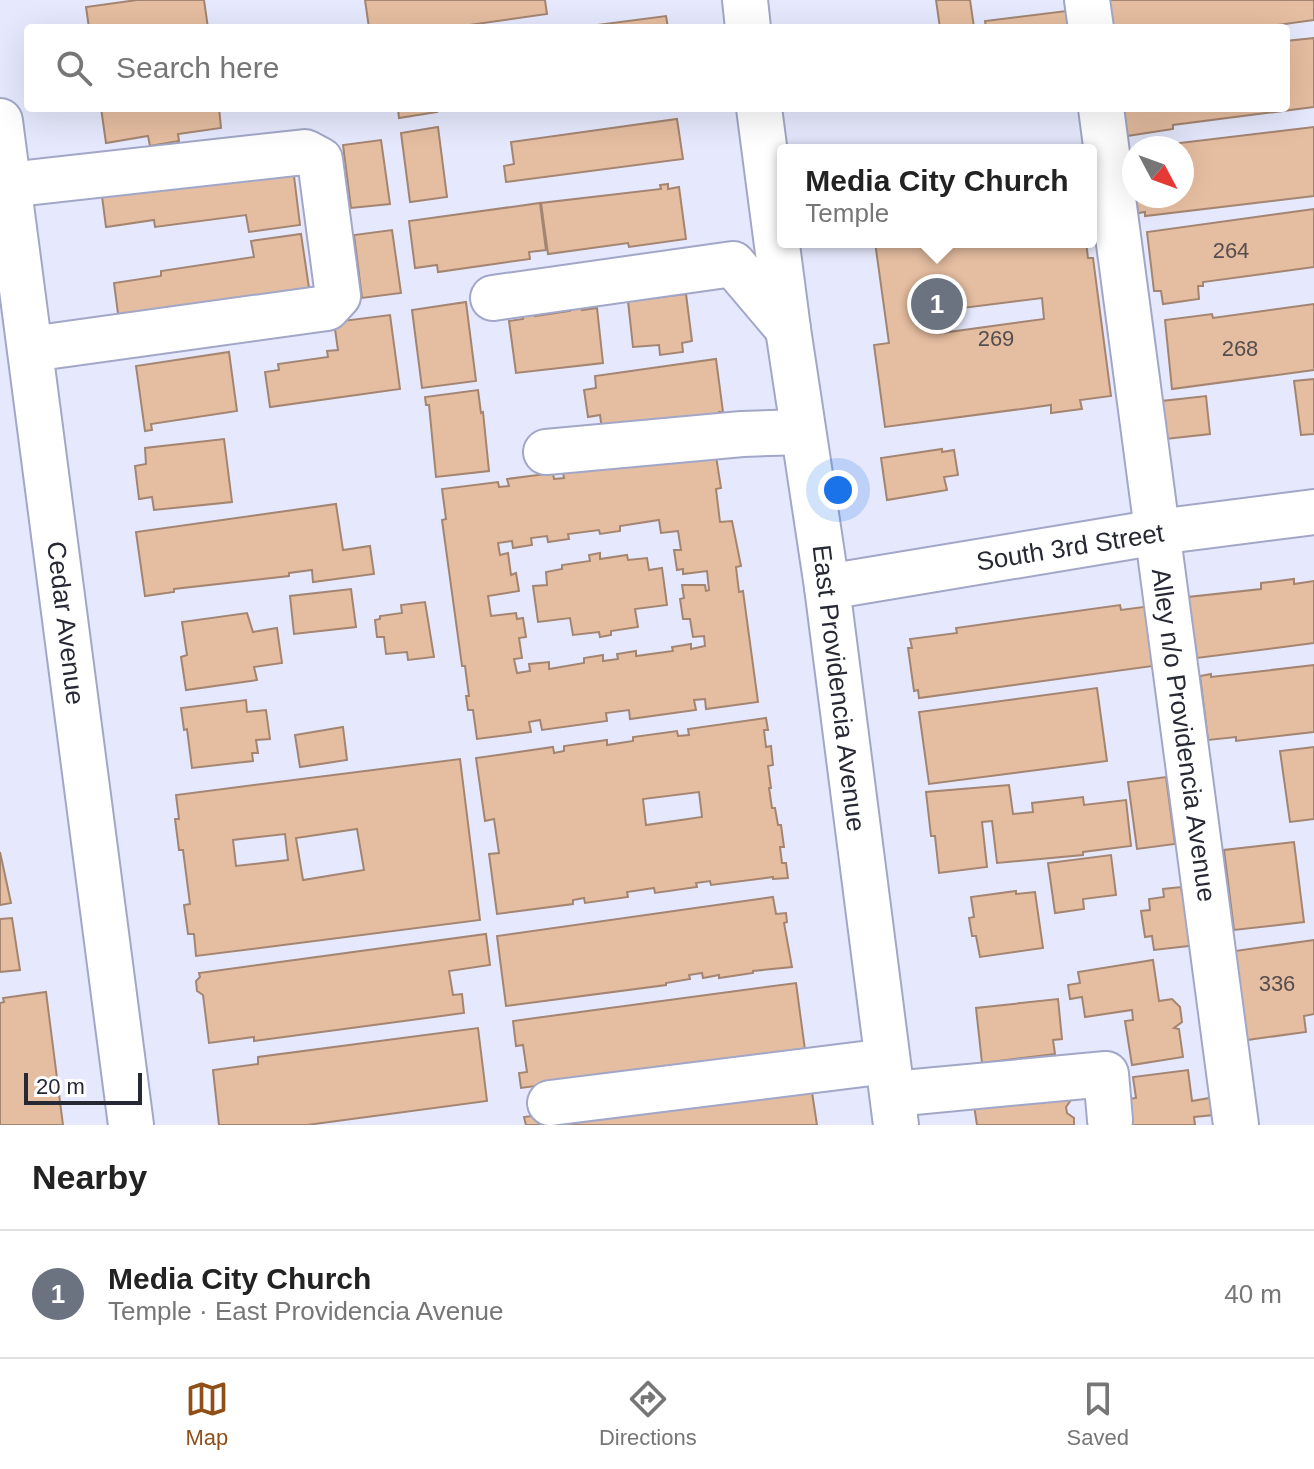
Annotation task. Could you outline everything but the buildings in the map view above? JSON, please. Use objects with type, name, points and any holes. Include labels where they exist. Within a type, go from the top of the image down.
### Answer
[{"type":"street","points":[[745,0],[748,24]]},
{"type":"street","points":[[1087,0],[1090,24]]},
{"type":"street","name":"East Providencia Avenue","points":[[760,112],[777,245]]},
{"type":"street","name":"Alley n/o Providencia Avenue","points":[[1102,112],[1236,1125]]},
{"type":"street","name":"Cedar Avenue","points":[[0,121],[131,1125]]},
{"type":"street","points":[[8,185],[305,152],[320,160],[338,296],[327,308],[32,360]]},
{"type":"street","name":"East Providencia Avenue","points":[[777,248],[827,587],[892,1093]]},
{"type":"street","points":[[493,298],[733,264],[788,329]]},
{"type":"street","points":[[32,360],[313,329]]},
{"type":"street","points":[[546,452],[742,434],[803,432]]},
{"type":"street","name":"South 3rd Street","points":[[827,587],[1158,532],[1314,512]]},
{"type":"street","points":[[550,1103],[892,1093],[1106,1074],[1110,1120]]},
{"type":"place","name":"Media City Church","points":[[937,304]]}]
